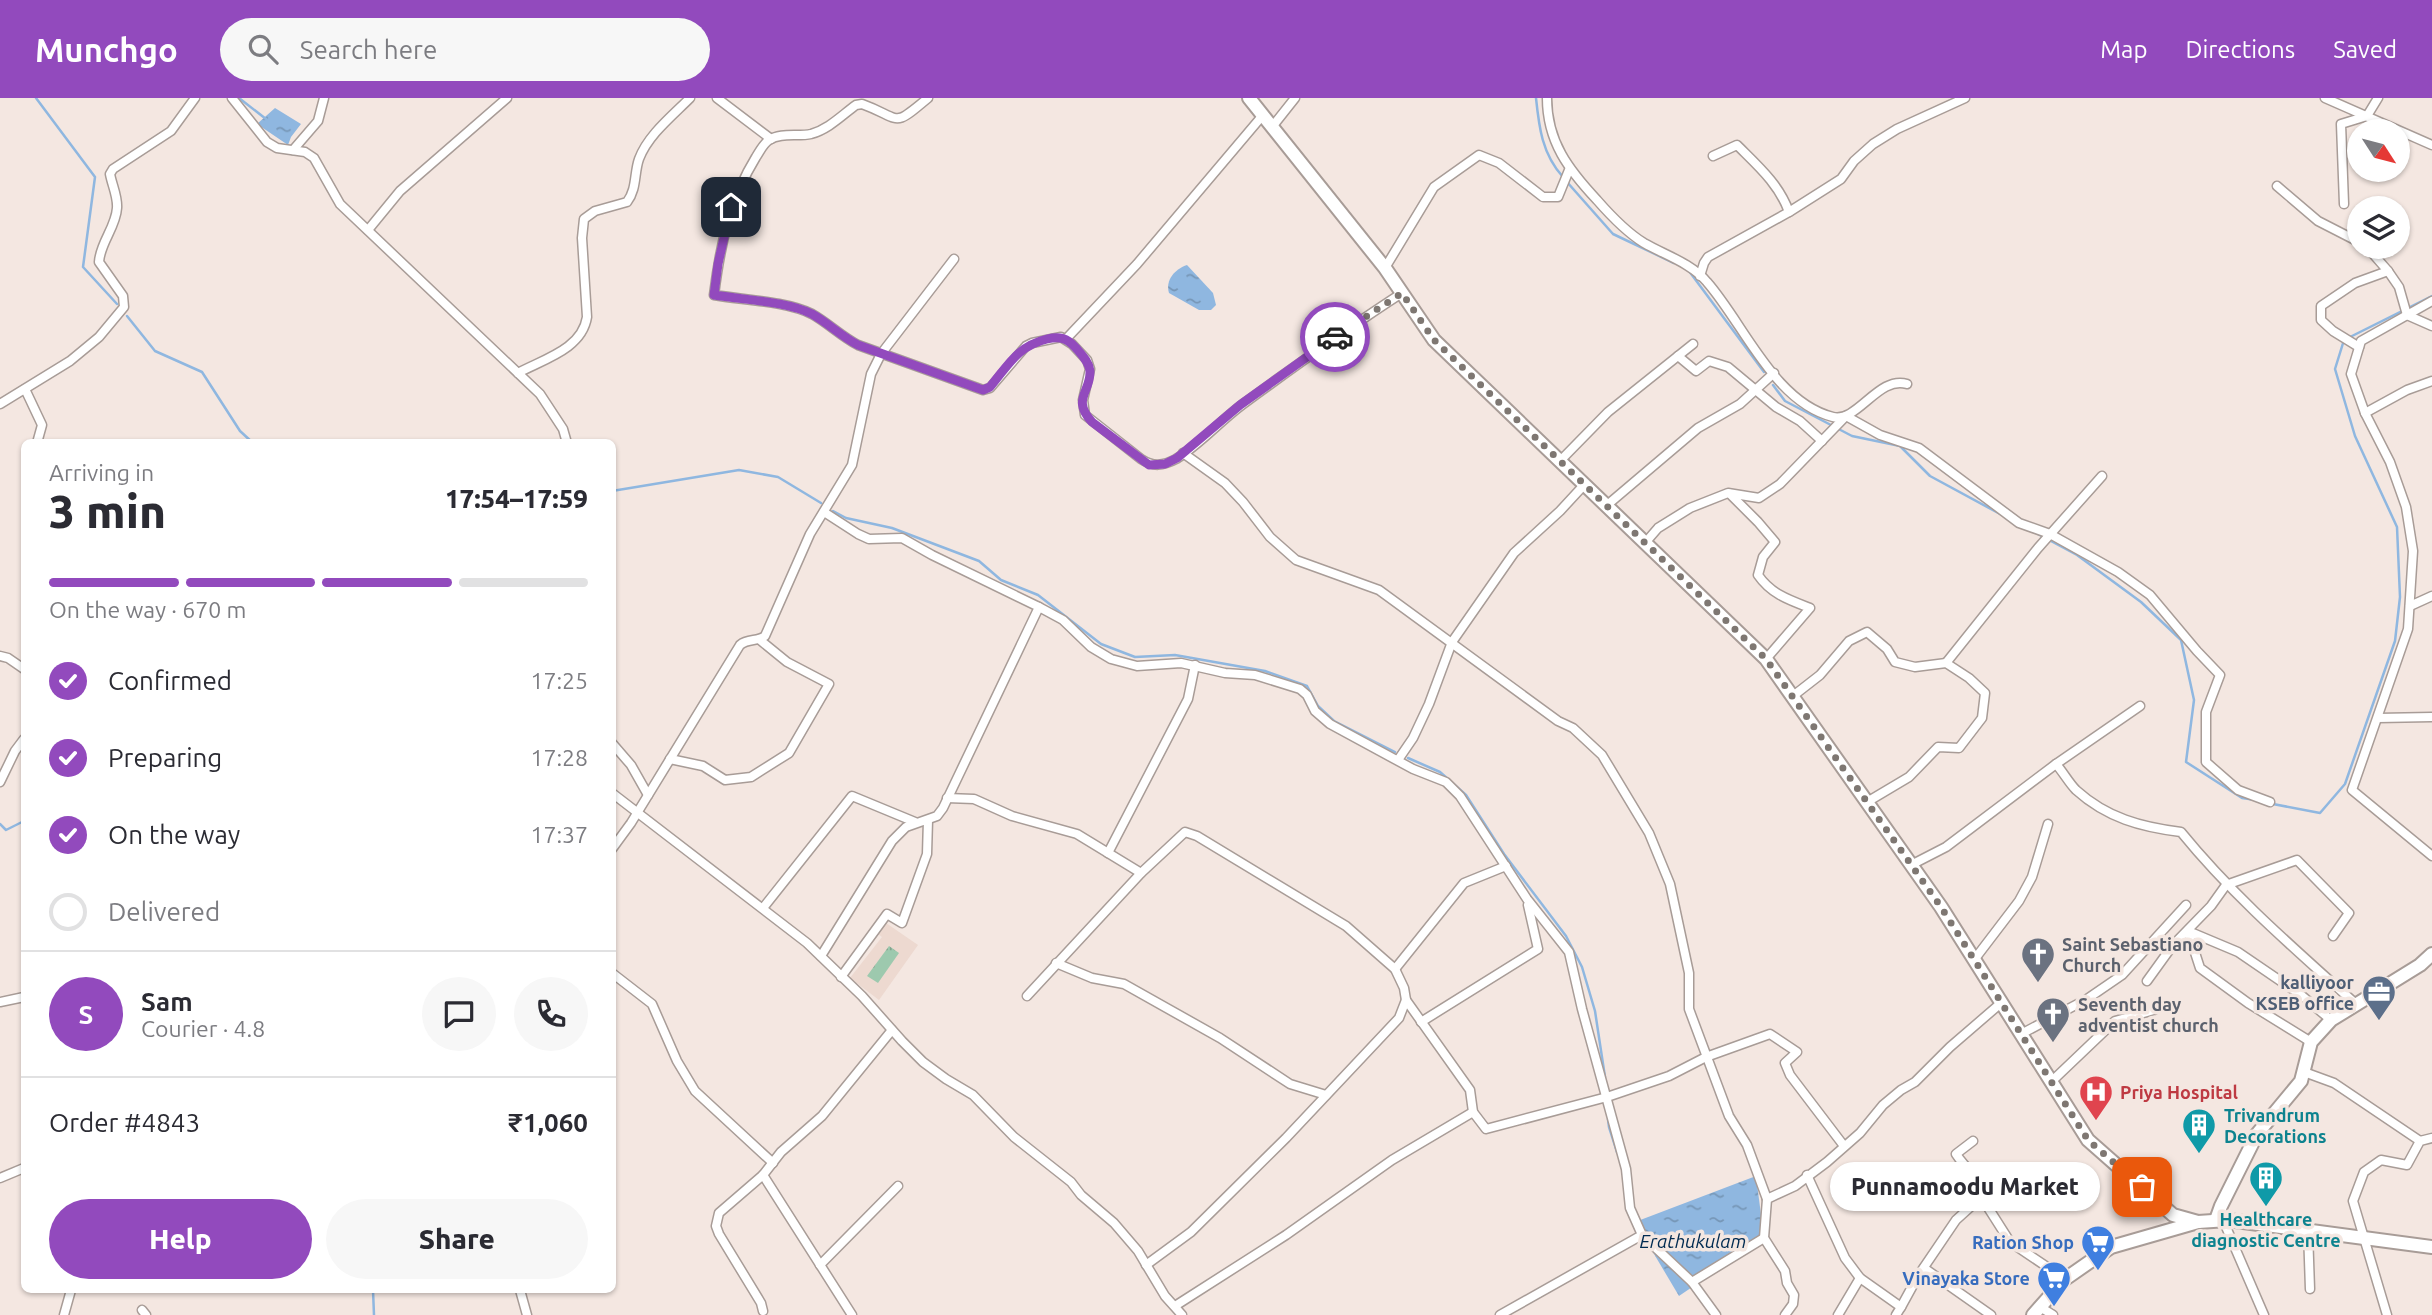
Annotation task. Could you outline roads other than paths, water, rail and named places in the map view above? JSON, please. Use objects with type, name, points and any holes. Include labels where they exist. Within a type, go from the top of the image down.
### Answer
[{"type":"main road","points":[[1249,98],[1385,268],[1434,340],[1766,659],[1941,907],[2088,1140],[2173,1215],[2198,1222]]},
{"type":"main road","points":[[2220,1220],[2221,1206],[2257,1134],[2301,1081],[2311,1042],[2331,1020],[2420,965],[2432,954]]},
{"type":"main road","points":[[2037,1311],[2065,1279],[2111,1247],[2198,1222],[2220,1220],[2432,1247]]},
{"type":"street","points":[[0,404],[70,361],[99,337],[124,307],[123,296],[102,270],[99,262],[117,206],[111,171],[172,131],[195,98]]},
{"type":"street","points":[[232,98],[267,142],[277,148],[305,152],[314,158],[340,204],[540,394],[566,439]]},
{"type":"street","points":[[293,150],[318,121],[324,98]]},
{"type":"street","points":[[368,230],[400,191],[507,98]]},
{"type":"street","points":[[518,373],[573,344],[585,329],[587,317],[582,238],[584,219],[595,211],[627,202],[633,193],[639,159],[645,146],[690,98]]},
{"type":"street","points":[[717,98],[771,139]]},
{"type":"street","points":[[928,98],[901,119],[895,119],[862,104],[856,105],[824,129],[810,134],[771,139],[765,143],[731,207],[714,295],[799,308],[814,315],[841,337],[881,354],[986,390],[1026,346],[1056,337],[1066,339],[1087,360],[1090,369],[1083,400],[1085,415],[1149,465],[1165,464],[1183,453],[1240,405],[1402,293]]},
{"type":"street","points":[[1272,127],[1295,98]]},
{"type":"street","points":[[1547,98],[1547,110],[1555,142],[1568,172],[1631,235],[1676,259],[1700,276],[1791,393],[1815,410],[1835,418],[1846,416],[1880,435],[1919,448],[2019,523],[2050,534],[2118,572],[2150,595],[2196,651],[2220,675],[2206,712],[2206,762],[2238,790],[2270,802]]},
{"type":"street","points":[[1700,276],[1709,257],[1841,179],[1854,161],[1873,144],[1897,129],[1965,98]]},
{"type":"street","points":[[2325,98],[2432,145]]},
{"type":"street","points":[[2344,204],[2341,124],[2367,116],[2378,98]]},
{"type":"street","points":[[1066,339],[1137,264],[1263,115]]},
{"type":"street","points":[[1713,156],[1737,145],[1768,176],[1783,196],[1789,212]]},
{"type":"street","points":[[1385,268],[1434,187],[1479,155],[1499,163],[1543,197],[1558,197],[1568,172]]},
{"type":"street","points":[[2277,186],[2318,220],[2347,236]]},
{"type":"street","points":[[616,843],[740,645],[747,640],[765,636],[810,534],[852,465],[871,374],[881,354],[954,259]]},
{"type":"street","points":[[2378,259],[2399,287],[2407,315]]},
{"type":"street","points":[[2359,347],[2321,320],[2321,306],[2355,283],[2388,271]]},
{"type":"street","points":[[2432,301],[2361,341],[2351,374],[2365,412],[2390,462],[2406,507],[2413,551],[2408,629],[2352,790],[2432,856]]},
{"type":"street","points":[[2407,315],[2432,326]]},
{"type":"street","points":[[1559,462],[1608,412],[1693,344]]},
{"type":"street","points":[[1678,356],[1696,371],[1709,361],[1728,368],[1776,407],[1800,421],[1822,441]]},
{"type":"street","points":[[1606,506],[1698,428],[1740,404],[1774,373]]},
{"type":"street","points":[[2365,412],[2407,390],[2432,381]]},
{"type":"street","points":[[1645,542],[1658,528],[1690,508],[1728,493],[1759,498],[1780,484],[1846,416],[1888,386],[1899,382],[1907,384]]},
{"type":"street","points":[[25,389],[42,425],[38,439]]},
{"type":"street","points":[[1183,453],[1225,483],[1244,502],[1270,537],[1296,560],[1379,590],[1558,721],[1573,727],[1609,765],[1649,833],[1670,884],[1689,973],[1689,1009],[1729,1116],[1747,1145],[1767,1199],[1764,1238],[1785,1271],[1787,1283],[1794,1295],[1793,1304],[1785,1315]]},
{"type":"street","points":[[1946,663],[2038,548],[2102,476]]},
{"type":"street","points":[[1398,760],[1413,738],[1429,704],[1452,642],[1514,553],[1560,512],[1584,485]]},
{"type":"street","points":[[1728,493],[1775,542],[1763,557],[1758,575],[1765,585],[1782,597],[1810,608],[1766,659]]},
{"type":"street","points":[[824,512],[869,539],[902,538],[1039,607],[1063,620],[1091,647],[1111,659],[1137,666],[1181,663],[1195,665],[1225,673],[1255,675],[1300,689],[1307,695],[1315,711],[1331,724],[1412,769],[1450,785],[1527,898],[1569,952],[1626,1169],[1630,1208],[1642,1235],[1692,1282],[1716,1315]]},
{"type":"street","points":[[2410,606],[2432,596]]},
{"type":"street","points":[[821,956],[892,841],[915,822],[937,816],[1039,607]]},
{"type":"street","points":[[1793,696],[1820,675],[1849,641],[1867,632],[1887,649],[1895,662],[1914,667],[1946,663],[1969,678],[1985,693],[1982,718],[1959,748],[1938,747],[1909,777],[1867,802]]},
{"type":"street","points":[[670,759],[704,766],[725,780],[751,777],[789,753],[829,684],[787,662],[760,639]]},
{"type":"street","points":[[0,656],[21,667]]},
{"type":"street","points":[[1108,853],[1188,699],[1195,665]]},
{"type":"street","points":[[1911,865],[1946,847],[2056,764],[2140,706]]},
{"type":"street","points":[[2378,718],[2432,717]]},
{"type":"street","points":[[0,782],[21,743]]},
{"type":"street","points":[[616,748],[631,765],[648,795]]},
{"type":"street","points":[[2056,764],[2076,789],[2120,820],[2153,829],[2180,832],[2226,884],[2357,1006]]},
{"type":"street","points":[[616,796],[763,908],[821,956],[923,1062],[946,1080],[973,1095],[1014,1137],[1071,1182],[1088,1202],[1114,1223],[1146,1265],[1165,1296],[1182,1315]]},
{"type":"street","points":[[763,908],[852,796],[915,822]]},
{"type":"street","points":[[947,799],[974,799],[1012,816],[1077,834],[1141,873]]},
{"type":"street","points":[[841,977],[887,914],[902,923],[927,854],[928,820]]},
{"type":"street","points":[[1974,960],[2019,901],[2032,877],[2048,824]]},
{"type":"street","points":[[1027,996],[1141,873],[1185,832],[1346,926],[1395,969],[1404,988],[1406,1000],[1470,1090],[1474,1112],[1486,1129],[1607,1097],[1669,1076],[1706,1056],[1770,1034],[1797,1052],[1785,1063],[1790,1075],[1844,1146]]},
{"type":"street","points":[[2147,981],[2173,945],[2211,906],[2226,884],[2297,860],[2349,913],[2333,936]]},
{"type":"street","points":[[1395,969],[1464,883],[1506,866]]},
{"type":"street","points":[[1421,1022],[1538,948],[1527,898]]},
{"type":"street","points":[[2021,1034],[2087,999],[2122,975],[2186,905]]},
{"type":"street","points":[[2188,931],[2238,952],[2301,995],[2331,1020]]},
{"type":"street","points":[[2188,931],[2200,968],[2248,1003],[2311,1042]]},
{"type":"street","points":[[1056,963],[1091,978],[1124,984],[1220,1038],[1290,1084],[1326,1095]]},
{"type":"street","points":[[616,976],[652,1003],[677,1061],[695,1091],[772,1163]]},
{"type":"street","points":[[0,1002],[21,998]]},
{"type":"street","points":[[1146,1265],[1191,1232],[1286,1138],[1399,1018],[1406,1000]]},
{"type":"street","points":[[1767,1199],[1795,1186],[1860,1133],[1883,1105],[1915,1082],[2001,1003]]},
{"type":"street","points":[[2051,1082],[2115,1021],[2154,1010]]},
{"type":"street","points":[[751,1315],[763,1313],[761,1303],[716,1226],[719,1213],[763,1175],[781,1152],[822,1116],[892,1030]]},
{"type":"street","points":[[2304,1072],[2334,1083],[2420,1141]]},
{"type":"street","points":[[1175,1306],[1286,1235],[1392,1160],[1474,1112]]},
{"type":"street","points":[[2387,1315],[2353,1201],[2364,1172],[2381,1160],[2407,1165],[2420,1141],[2432,1138]]},
{"type":"street","points":[[1973,1141],[1956,1154],[1976,1176],[2010,1242],[2065,1279]]},
{"type":"street","points":[[0,1178],[21,1169]]},
{"type":"street","points":[[763,1175],[852,1315]]},
{"type":"street","points":[[1807,1175],[1838,1245],[1860,1278],[1898,1311],[1956,1220],[1985,1194],[2008,1188]]},
{"type":"street","points":[[820,1265],[898,1186]]},
{"type":"street","points":[[2220,1220],[2264,1315]]},
{"type":"street","points":[[2308,1231],[2310,1289]]},
{"type":"street","points":[[1500,1315],[1642,1235]]},
{"type":"street","points":[[1692,1282],[1764,1238]]},
{"type":"street","points":[[1924,1268],[1992,1315]]},
{"type":"street","points":[[1839,1315],[1860,1278]]},
{"type":"street","points":[[64,1315],[70,1293]]},
{"type":"street","points":[[521,1293],[527,1315]]},
{"type":"street","points":[[2037,1311],[2053,1315]]},
{"type":"water","points":[[275,108],[301,124],[288,145],[257,124]]},
{"type":"water","points":[[1187,265],[1213,293],[1216,305],[1211,310],[1199,310],[1169,293],[1168,284],[1172,276]]},
{"type":"water","name":"Erathukulam","points":[[1756,1176],[1764,1238],[1679,1296],[1635,1222]]},
{"type":"waterway","points":[[36,98],[95,177],[83,267],[117,304]]},
{"type":"waterway","points":[[239,98],[266,119]]},
{"type":"waterway","points":[[1536,98],[1540,130],[1546,150],[1563,177]]},
{"type":"waterway","points":[[1567,182],[1613,234],[1674,263]]},
{"type":"waterway","points":[[1689,271],[1764,372]]},
{"type":"waterway","points":[[2273,804],[2320,813],[2345,784],[2395,641],[2400,597],[2397,527],[2355,436],[2335,369],[2344,340],[2432,296]]},
{"type":"waterway","points":[[127,316],[155,351],[202,372],[240,431],[249,439]]},
{"type":"waterway","points":[[1773,385],[1785,401],[1852,436],[1900,446],[1930,476],[2002,515]]},
{"type":"waterway","points":[[616,490],[739,470],[778,477],[821,503]]},
{"type":"waterway","points":[[833,511],[846,518],[892,528],[979,561],[1001,580],[1038,595],[1101,644],[1135,657],[1175,655],[1265,671],[1307,686],[1318,706],[1334,721],[1395,752]]},
{"type":"waterway","points":[[2036,533],[2077,555],[2141,602],[2181,640],[2194,700],[2186,762],[2242,798],[2256,800]]},
{"type":"waterway","points":[[1408,758],[1440,772],[1466,795],[1504,854],[1566,936],[1582,967],[1595,1011],[1605,1077]]},
{"type":"waterway","points":[[0,824],[6,830],[21,822]]},
{"type":"waterway","points":[[1608,1119],[1617,1152]]},
{"type":"waterway","points":[[373,1293],[374,1315]]},
{"type":"place","name":"Saint Sebastiano Church","points":[[2038,984]]},
{"type":"place","name":"kalliyoor KSEB office","points":[[2379,1022]]},
{"type":"place","name":"Seventh day adventist church","points":[[2053,1044]]},
{"type":"place","name":"Priya Hospital","points":[[2096,1122]]},
{"type":"place","name":"Trivandrum Decorations","points":[[2199,1155]]},
{"type":"place","name":"Punnamoodu Market","points":[[2142,1187]]},
{"type":"place","name":"Healthcare diagnostic Centre","points":[[2266,1208]]},
{"type":"place","name":"Ration Shop","points":[[2098,1272]]},
{"type":"place","name":"Vinayaka Store","points":[[2054,1308]]}]
